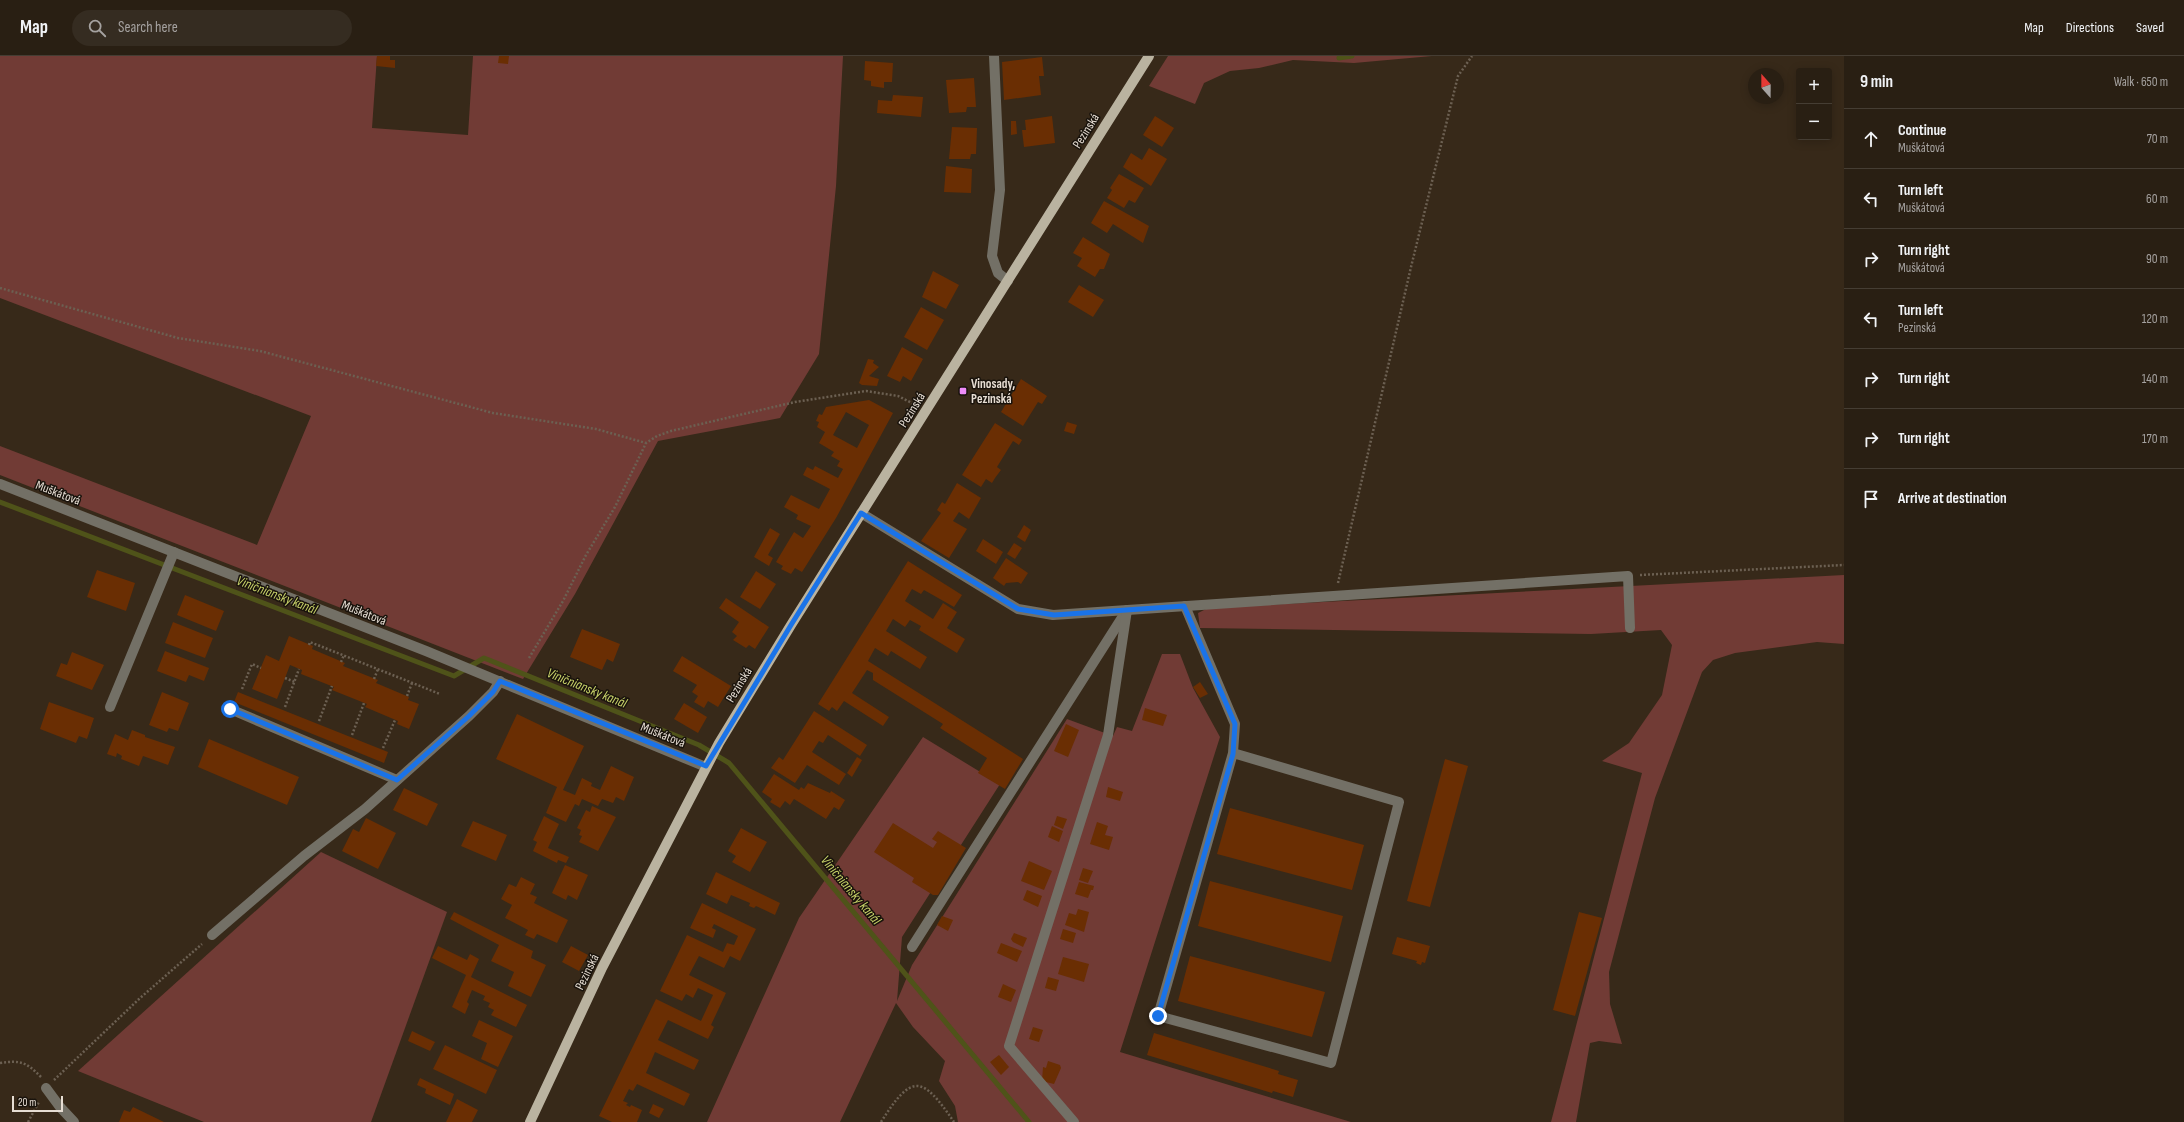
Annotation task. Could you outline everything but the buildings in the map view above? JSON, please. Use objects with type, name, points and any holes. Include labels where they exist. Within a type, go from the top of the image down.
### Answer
[{"type":"main road","name":"Pezinská","points":[[530,1122],[602,968],[719,743],[861,513],[1149,56]]},
{"type":"street","points":[[994,56],[1000,190],[992,256],[998,273],[1008,281]]},
{"type":"street","name":"Muškátová","points":[[0,484],[500,681],[706,766]]},
{"type":"street","points":[[861,513],[1018,609],[1054,615],[1628,576],[1630,628]]},
{"type":"street","points":[[110,707],[174,552]]},
{"type":"street","points":[[1184,606],[1235,724],[1233,754],[1158,1016],[1331,1063],[1399,802],[1233,754]]},
{"type":"street","points":[[912,947],[1127,610]]},
{"type":"street","points":[[1074,1122],[1009,1046],[1108,735],[1127,610]]},
{"type":"street","points":[[212,935],[304,856],[365,809],[474,711],[493,692],[500,681]]},
{"type":"street","points":[[230,709],[397,780]]},
{"type":"street","points":[[46,1088],[60,1107],[74,1122]]},
{"type":"path","points":[[1336,596],[1408,282],[1458,76],[1472,56]]},
{"type":"path","points":[[0,288],[178,338],[260,352],[494,413],[596,429],[646,443]]},
{"type":"path","points":[[529,658],[563,601],[586,555],[615,507],[646,443],[657,436],[678,429],[795,402],[866,391],[898,396],[927,410]]},
{"type":"path","points":[[1628,576],[1844,565]]},
{"type":"path","points":[[309,644],[310,642],[440,694]]},
{"type":"path","points":[[341,662],[344,655]]},
{"type":"path","points":[[242,689],[252,664],[261,668]]},
{"type":"path","points":[[285,707],[299,669]]},
{"type":"path","points":[[374,679],[378,669]]},
{"type":"path","points":[[285,678],[295,682]]},
{"type":"path","points":[[407,696],[412,683]]},
{"type":"path","points":[[319,721],[332,686]]},
{"type":"path","points":[[352,735],[364,703]]},
{"type":"path","points":[[383,748],[395,720]]},
{"type":"path","points":[[28,1122],[46,1088],[139,999],[212,935]]},
{"type":"path","points":[[0,1064],[14,1061],[28,1064],[41,1077],[46,1088]]},
{"type":"path","points":[[881,1122],[894,1102],[910,1087],[919,1085],[927,1088],[954,1122]]},
{"type":"shaded area","points":[[0,56],[377,56],[372,128],[468,135],[473,56],[843,56],[836,186],[819,354],[780,418],[658,441],[575,594],[523,679],[0,475],[0,446],[257,545],[311,416],[0,298]]},
{"type":"shaded area","points":[[1168,56],[1432,56],[1354,63],[1293,60],[1259,68],[1230,71],[1204,83],[1195,104],[1149,86]]},
{"type":"shaded area","points":[[1844,575],[1844,644],[1817,642],[1735,653],[1713,660],[1702,672],[1655,798],[1609,972],[1610,1004],[1622,1044],[1599,1041],[1590,1043],[1576,1122],[1551,1122],[1642,773],[1602,761],[1629,743],[1662,695],[1672,645],[1661,630],[1591,634],[1200,628],[1198,613],[1208,608]]},
{"type":"shaded area","points":[[1162,654],[1180,654],[1193,688],[1220,737],[1120,1052],[1351,1122],[958,1122],[955,1106],[939,1081],[945,1061],[913,1027],[896,1003],[840,1122],[707,1122],[799,918],[923,737],[1000,784],[902,937],[897,1001],[912,965],[1067,719],[1113,736],[1117,727],[1132,731]]},
{"type":"shaded area","points":[[321,852],[447,912],[371,1122],[204,1122],[78,1071]]},
{"type":"waterway","points":[[1339,58],[1352,56]]},
{"type":"waterway","name":"Viničniansky kanál","points":[[0,502],[454,676],[484,658],[699,745],[729,763],[1029,1122]]},
{"type":"place","name":"Vinosady, Pezinská","points":[[963,391]]},
{"type":"route","points":[[230,709],[397,780],[469,716],[493,692],[500,681],[706,766],[861,513],[1018,609],[1054,615],[1184,606],[1235,724],[1233,754],[1158,1016]]}]
